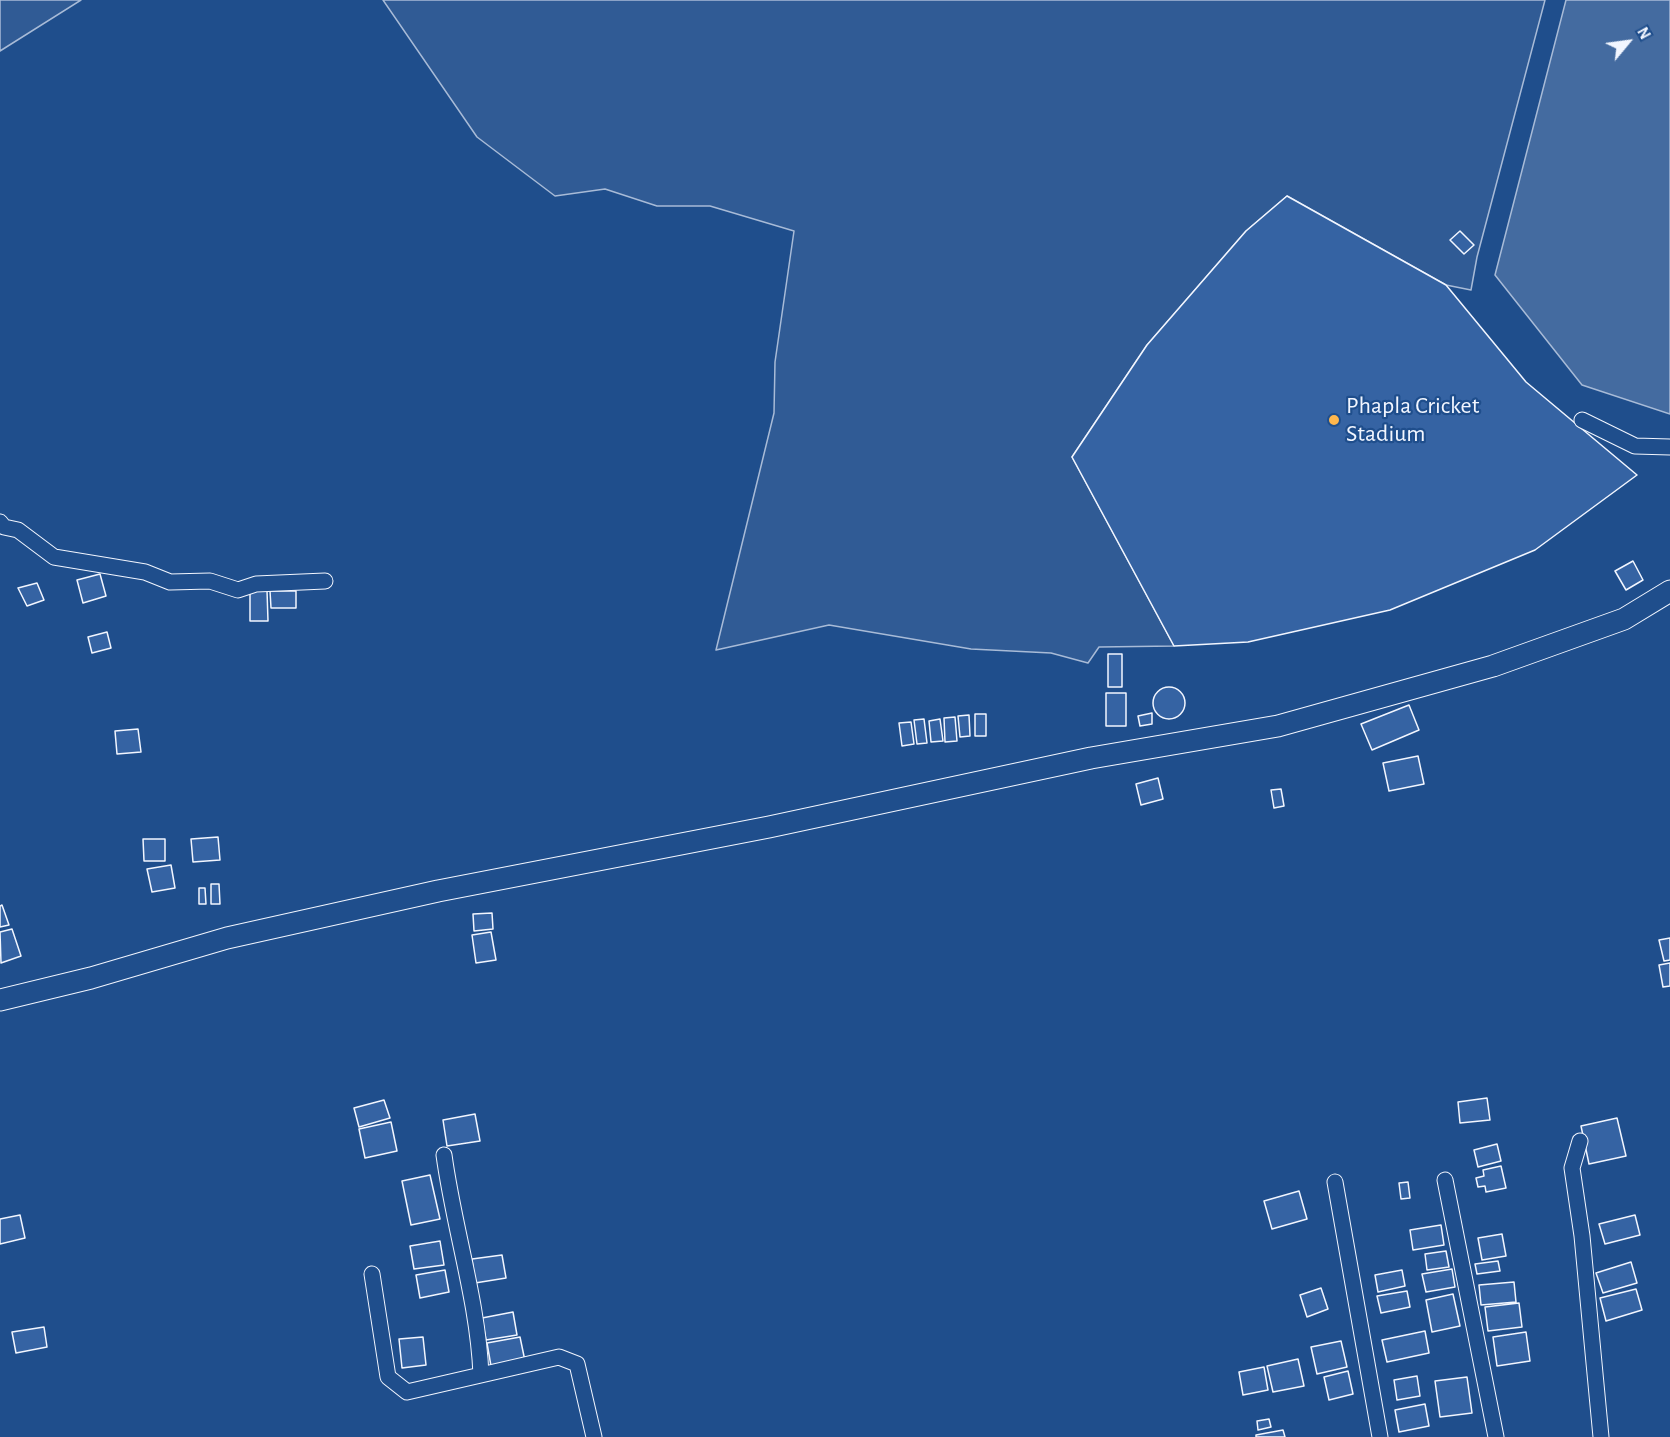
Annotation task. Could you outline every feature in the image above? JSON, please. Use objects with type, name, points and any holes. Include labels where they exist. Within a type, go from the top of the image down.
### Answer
[{"type":"main road","points":[[0,1000],[91,978],[227,938],[438,891],[769,827],[1090,758],[1278,726],[1492,666],[1624,619],[1670,591]]},
{"type":"street","points":[[1582,420],[1635,447],[1670,447]]},
{"type":"street","points":[[0,522],[4,527],[18,530],[54,557],[145,572],[170,582],[210,581],[238,590],[256,584],[325,581]]},
{"type":"street","points":[[1580,1142],[1572,1168],[1582,1236],[1601,1437]]},
{"type":"street","points":[[444,1155],[479,1333],[481,1375]]},
{"type":"street","points":[[1445,1180],[1496,1437]]},
{"type":"street","points":[[1335,1182],[1380,1437]]},
{"type":"street","points":[[372,1275],[388,1377],[407,1392],[559,1357],[577,1364],[594,1437]]},
{"type":"shaded area","points":[[0,0],[81,0],[0,51]]},
{"type":"shaded area","points":[[383,0],[1545,0],[1477,257],[1471,290],[1446,285],[1287,196],[1246,231],[1147,345],[1072,457],[1174,646],[1099,647],[1088,663],[1051,653],[971,649],[829,625],[716,650],[774,413],[775,362],[794,231],[710,206],[657,206],[605,189],[555,196],[477,137]]},
{"type":"shaded area","points":[[1566,0],[1670,0],[1670,414],[1582,385],[1495,275]]},
{"type":"building","name":"Phapla Cricket Stadium","points":[[1287,196],[1446,285],[1526,382],[1637,475],[1535,550],[1390,610],[1248,642],[1174,646],[1072,457],[1147,345],[1246,231]]},
{"type":"building","points":[[1460,231],[1474,245],[1464,254],[1450,240]]},
{"type":"building","points":[[1633,561],[1643,580],[1626,590],[1615,571]]},
{"type":"building","points":[[100,574],[106,596],[83,603],[77,580]]},
{"type":"building","points":[[37,583],[44,600],[27,606],[18,588]]},
{"type":"building","points":[[250,590],[267,590],[268,621],[250,621]]},
{"type":"building","points":[[270,591],[296,591],[296,608],[271,608]]},
{"type":"building","points":[[107,632],[111,648],[92,653],[88,637]]},
{"type":"building","points":[[1108,654],[1122,654],[1122,687],[1108,687]]},
{"type":"building","points":[[1169,687],[1181,691],[1185,703],[1181,715],[1169,719],[1157,715],[1153,703],[1157,691]]},
{"type":"building","points":[[1106,693],[1126,693],[1126,726],[1106,726]]},
{"type":"building","points":[[1409,705],[1419,730],[1372,750],[1361,724]]},
{"type":"building","points":[[1152,713],[1152,724],[1140,726],[1138,716]]},
{"type":"building","points":[[975,714],[986,714],[986,736],[975,736]]},
{"type":"building","points":[[969,715],[970,736],[960,737],[958,716]]},
{"type":"building","points":[[955,717],[957,741],[945,742],[944,718]]},
{"type":"building","points":[[924,719],[927,743],[917,744],[914,720]]},
{"type":"building","points":[[940,719],[943,741],[931,742],[929,721]]},
{"type":"building","points":[[911,722],[914,744],[902,746],[899,723]]},
{"type":"building","points":[[138,729],[141,752],[117,754],[115,731]]},
{"type":"building","points":[[1418,756],[1424,784],[1389,791],[1383,763]]},
{"type":"building","points":[[1158,778],[1163,799],[1141,805],[1136,784]]},
{"type":"building","points":[[1281,789],[1284,806],[1274,808],[1271,790]]},
{"type":"building","points":[[218,837],[220,860],[193,862],[191,839]]},
{"type":"building","points":[[143,839],[165,839],[165,861],[144,861]]},
{"type":"building","points":[[171,865],[175,888],[152,892],[147,869]]},
{"type":"building","points":[[211,884],[219,884],[220,904],[211,904]]},
{"type":"building","points":[[199,888],[205,888],[206,904],[199,904]]},
{"type":"building","points":[[2,905],[9,925],[0,927],[0,906]]},
{"type":"building","points":[[492,913],[493,929],[474,931],[473,914]]},
{"type":"building","points":[[12,929],[21,956],[1,963],[0,932]]},
{"type":"building","points":[[491,932],[496,960],[476,963],[472,935]]},
{"type":"building","points":[[1670,938],[1670,960],[1664,961],[1659,940]]},
{"type":"building","points":[[1670,963],[1670,986],[1663,987],[1659,965]]},
{"type":"building","points":[[1487,1098],[1490,1120],[1460,1123],[1458,1102]]},
{"type":"building","points":[[384,1100],[390,1118],[359,1127],[354,1108]]},
{"type":"building","points":[[475,1114],[480,1141],[447,1146],[443,1120]]},
{"type":"building","points":[[1617,1118],[1626,1156],[1589,1164],[1581,1126]]},
{"type":"building","points":[[391,1122],[397,1151],[365,1158],[359,1129]]},
{"type":"building","points":[[1497,1144],[1501,1161],[1478,1167],[1474,1150]]},
{"type":"building","points":[[1501,1166],[1506,1188],[1486,1192],[1485,1186],[1478,1187],[1476,1178],[1484,1176],[1483,1170]]},
{"type":"building","points":[[430,1175],[440,1219],[411,1225],[402,1181]]},
{"type":"building","points":[[1408,1182],[1410,1198],[1401,1199],[1399,1183]]},
{"type":"building","points":[[1299,1191],[1307,1219],[1272,1229],[1264,1201]]},
{"type":"building","points":[[20,1215],[25,1238],[0,1244],[0,1219]]},
{"type":"building","points":[[1635,1215],[1640,1235],[1605,1244],[1599,1224]]},
{"type":"building","points":[[1441,1225],[1444,1245],[1413,1250],[1410,1230]]},
{"type":"building","points":[[1502,1234],[1506,1256],[1482,1260],[1478,1238]]},
{"type":"building","points":[[440,1241],[444,1265],[414,1269],[410,1246]]},
{"type":"building","points":[[1446,1251],[1449,1267],[1427,1270],[1425,1254]]},
{"type":"building","points":[[502,1255],[506,1278],[475,1283],[472,1259]]},
{"type":"building","points":[[1498,1261],[1500,1271],[1477,1274],[1475,1264]]},
{"type":"building","points":[[1631,1262],[1637,1283],[1603,1293],[1596,1273]]},
{"type":"building","points":[[1452,1269],[1455,1287],[1426,1292],[1422,1274]]},
{"type":"building","points":[[445,1270],[449,1292],[420,1298],[416,1275]]},
{"type":"building","points":[[1402,1270],[1405,1286],[1378,1292],[1375,1275]]},
{"type":"building","points":[[1514,1282],[1516,1302],[1481,1305],[1479,1285]]},
{"type":"building","points":[[1321,1288],[1328,1309],[1307,1317],[1300,1295]]},
{"type":"building","points":[[1636,1289],[1642,1310],[1606,1321],[1600,1298]]},
{"type":"building","points":[[1407,1291],[1410,1307],[1381,1313],[1377,1296]]},
{"type":"building","points":[[1453,1294],[1460,1326],[1432,1332],[1426,1300]]},
{"type":"building","points":[[1519,1303],[1522,1327],[1488,1331],[1485,1307]]},
{"type":"building","points":[[513,1312],[517,1335],[486,1340],[482,1318]]},
{"type":"building","points":[[44,1327],[47,1347],[16,1353],[12,1332]]},
{"type":"building","points":[[1425,1331],[1429,1353],[1387,1362],[1382,1340]]},
{"type":"building","points":[[1526,1332],[1530,1361],[1497,1366],[1493,1337]]},
{"type":"building","points":[[423,1337],[426,1365],[402,1368],[399,1339]]},
{"type":"building","points":[[520,1337],[525,1361],[491,1366],[487,1343]]},
{"type":"building","points":[[1341,1341],[1347,1367],[1317,1374],[1311,1347]]},
{"type":"building","points":[[1298,1359],[1304,1386],[1273,1392],[1267,1366]]},
{"type":"building","points":[[1264,1367],[1268,1390],[1243,1395],[1239,1372]]},
{"type":"building","points":[[1348,1371],[1353,1394],[1329,1400],[1324,1377]]},
{"type":"building","points":[[1417,1376],[1420,1396],[1397,1400],[1394,1380]]},
{"type":"building","points":[[1467,1377],[1472,1413],[1440,1417],[1435,1381]]},
{"type":"building","points":[[1425,1404],[1429,1426],[1399,1432],[1395,1410]]},
{"type":"building","points":[[1269,1419],[1271,1427],[1258,1430],[1257,1421]]},
{"type":"building","points":[[1283,1430],[1285,1437],[1256,1437],[1256,1435]]},
{"type":"place","name":"Phapla Cricket Stadium","points":[[1334,420]]}]
